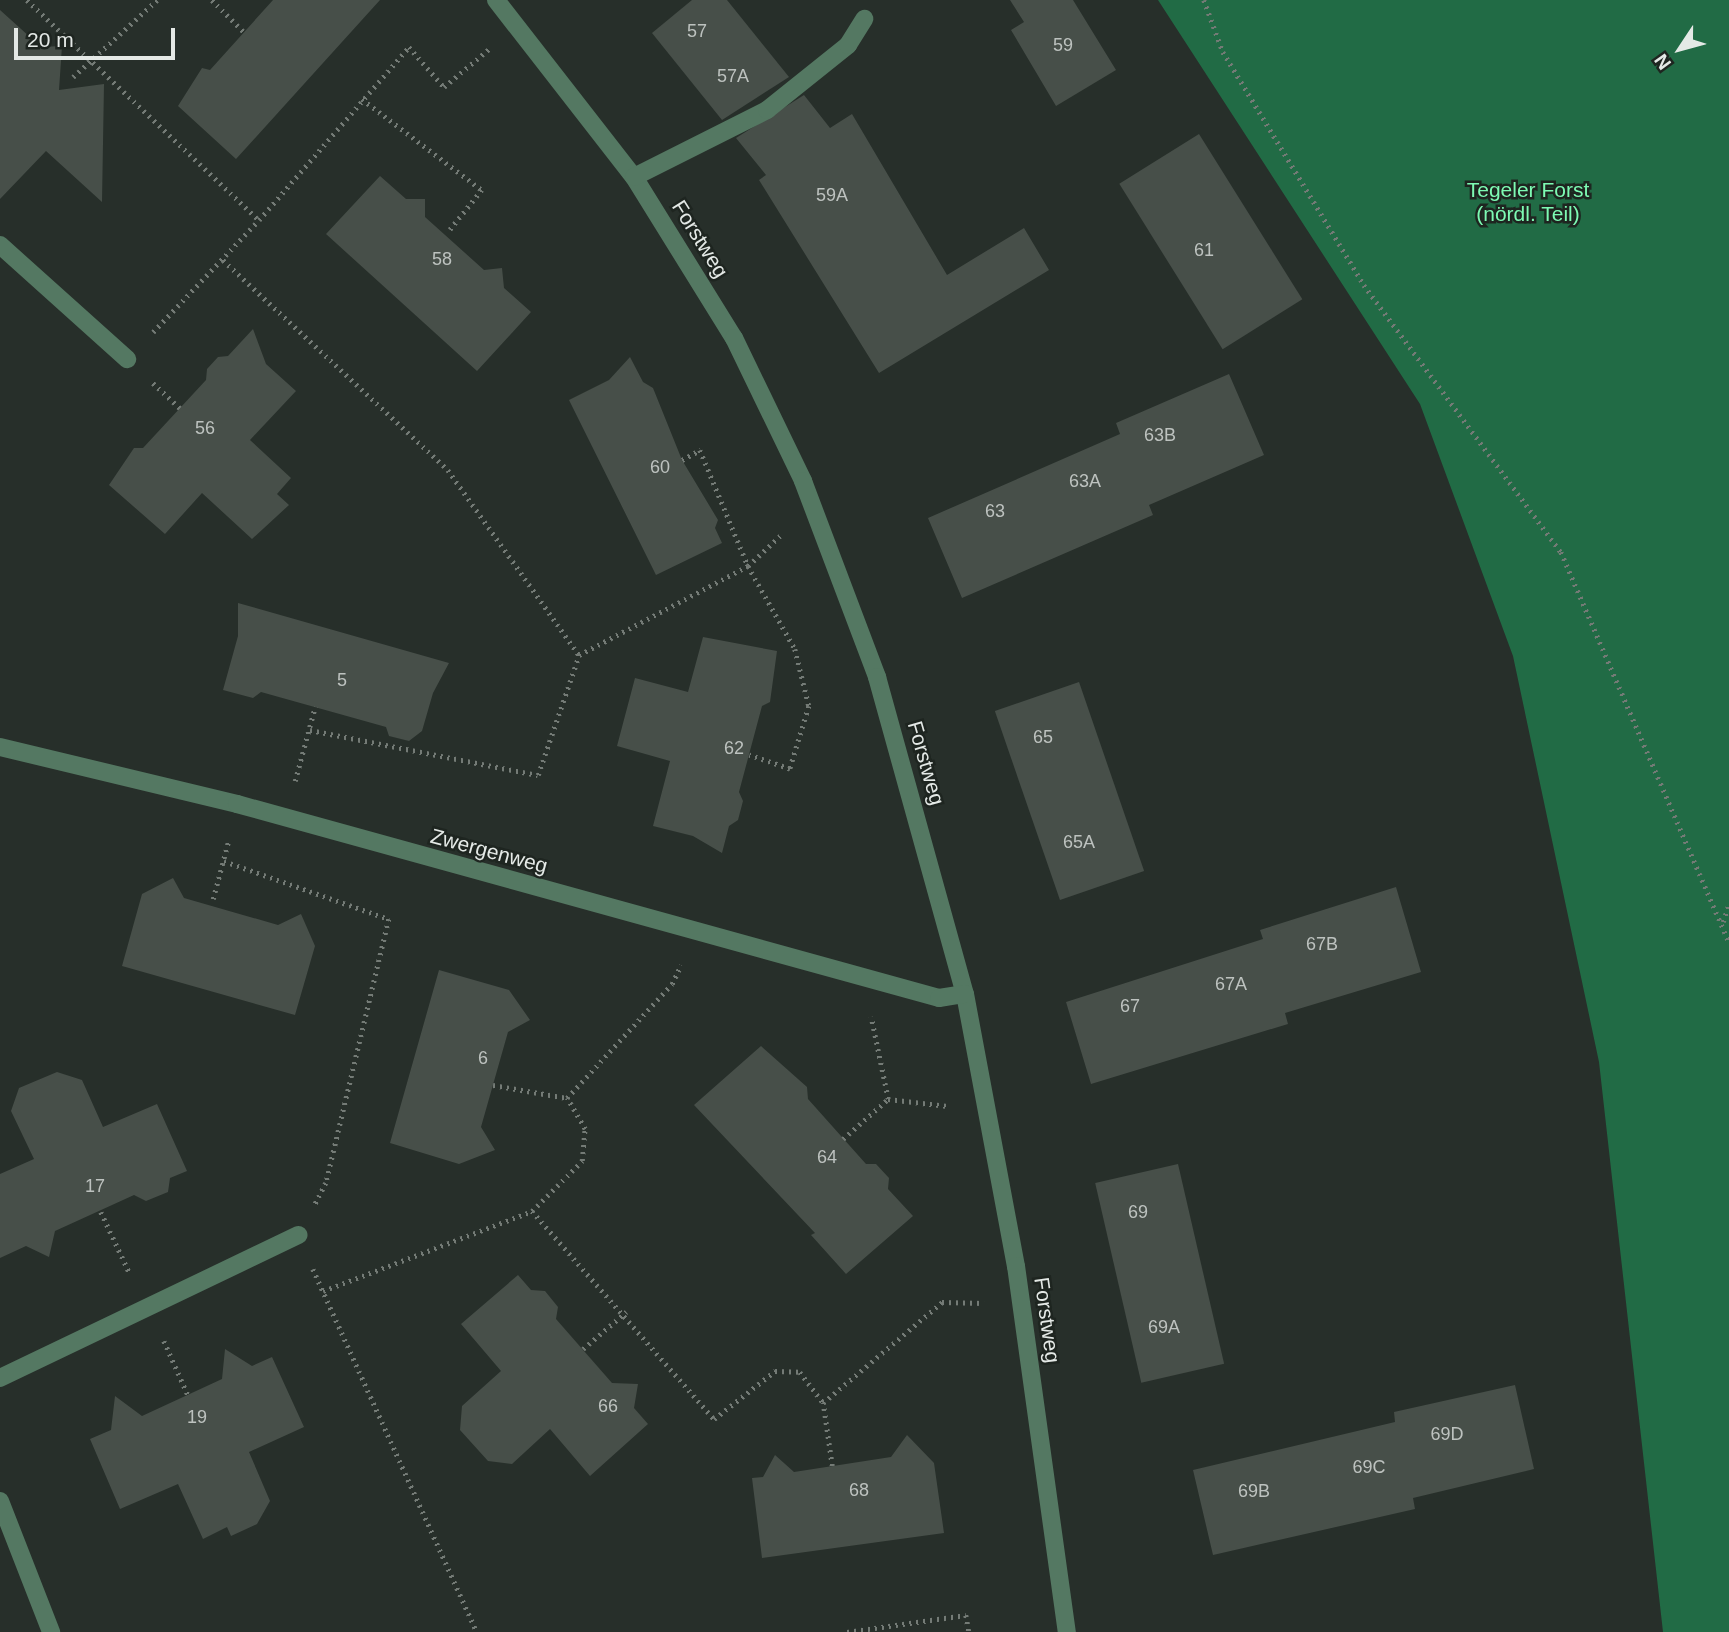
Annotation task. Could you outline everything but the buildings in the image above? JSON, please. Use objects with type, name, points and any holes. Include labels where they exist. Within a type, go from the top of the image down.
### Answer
[{"type":"street","name":"Forstweg","points":[[496,0],[634,177],[734,338],[803,481],[877,677],[965,994],[1016,1266],[1066,1632]]},
{"type":"street","points":[[634,177],[767,110],[848,45],[864,19]]},
{"type":"street","points":[[0,245],[127,359]]},
{"type":"street","name":"Zwergenweg","points":[[0,747],[237,804],[939,998],[965,994]]},
{"type":"street","points":[[0,1378],[298,1235]]},
{"type":"street","points":[[0,1501],[51,1632]]},
{"type":"path","points":[[27,0],[95,60],[259,220]]},
{"type":"path","points":[[73,77],[95,60],[158,0]]},
{"type":"path","points":[[212,0],[244,32]]},
{"type":"path","points":[[1204,0],[1223,52],[1364,285],[1561,552],[1729,943]]},
{"type":"path","points":[[183,301],[259,220],[409,47],[444,87],[494,45]]},
{"type":"path","points":[[362,99],[482,190],[450,230]]},
{"type":"path","points":[[223,260],[448,470],[579,655]]},
{"type":"path","points":[[682,460],[700,450],[748,566],[795,649],[809,706],[790,769],[749,755]]},
{"type":"path","points":[[310,730],[538,775],[579,655],[748,566],[795,526]]},
{"type":"path","points":[[285,819],[315,707]]},
{"type":"path","points":[[213,899],[237,804]]},
{"type":"path","points":[[224,861],[389,919],[326,1183],[298,1235],[477,1632]]},
{"type":"path","points":[[1722,923],[1729,903]]},
{"type":"path","points":[[863,975],[888,1099]]},
{"type":"path","points":[[567,1098],[672,984]]},
{"type":"path","points":[[323,1291],[532,1211],[582,1161],[585,1129],[567,1098],[493,1085]]},
{"type":"path","points":[[844,1139],[888,1099],[956,1107]]},
{"type":"path","points":[[532,1211],[626,1312],[714,1419],[775,1371],[800,1372],[823,1403],[832,1466]]},
{"type":"path","points":[[101,1212],[124,1263]]},
{"type":"path","points":[[823,1403],[942,1303],[985,1303]]},
{"type":"path","points":[[583,1349],[626,1312]]},
{"type":"path","points":[[166,1345],[188,1395]]},
{"type":"path","points":[[847,1632],[966,1615],[969,1632]]},
{"type":"green space","name":"Tegeler Forst (nördl. Teil)","points":[[1158,0],[1729,0],[1729,1632],[1663,1632],[1599,1062],[1513,656],[1420,404]]}]
